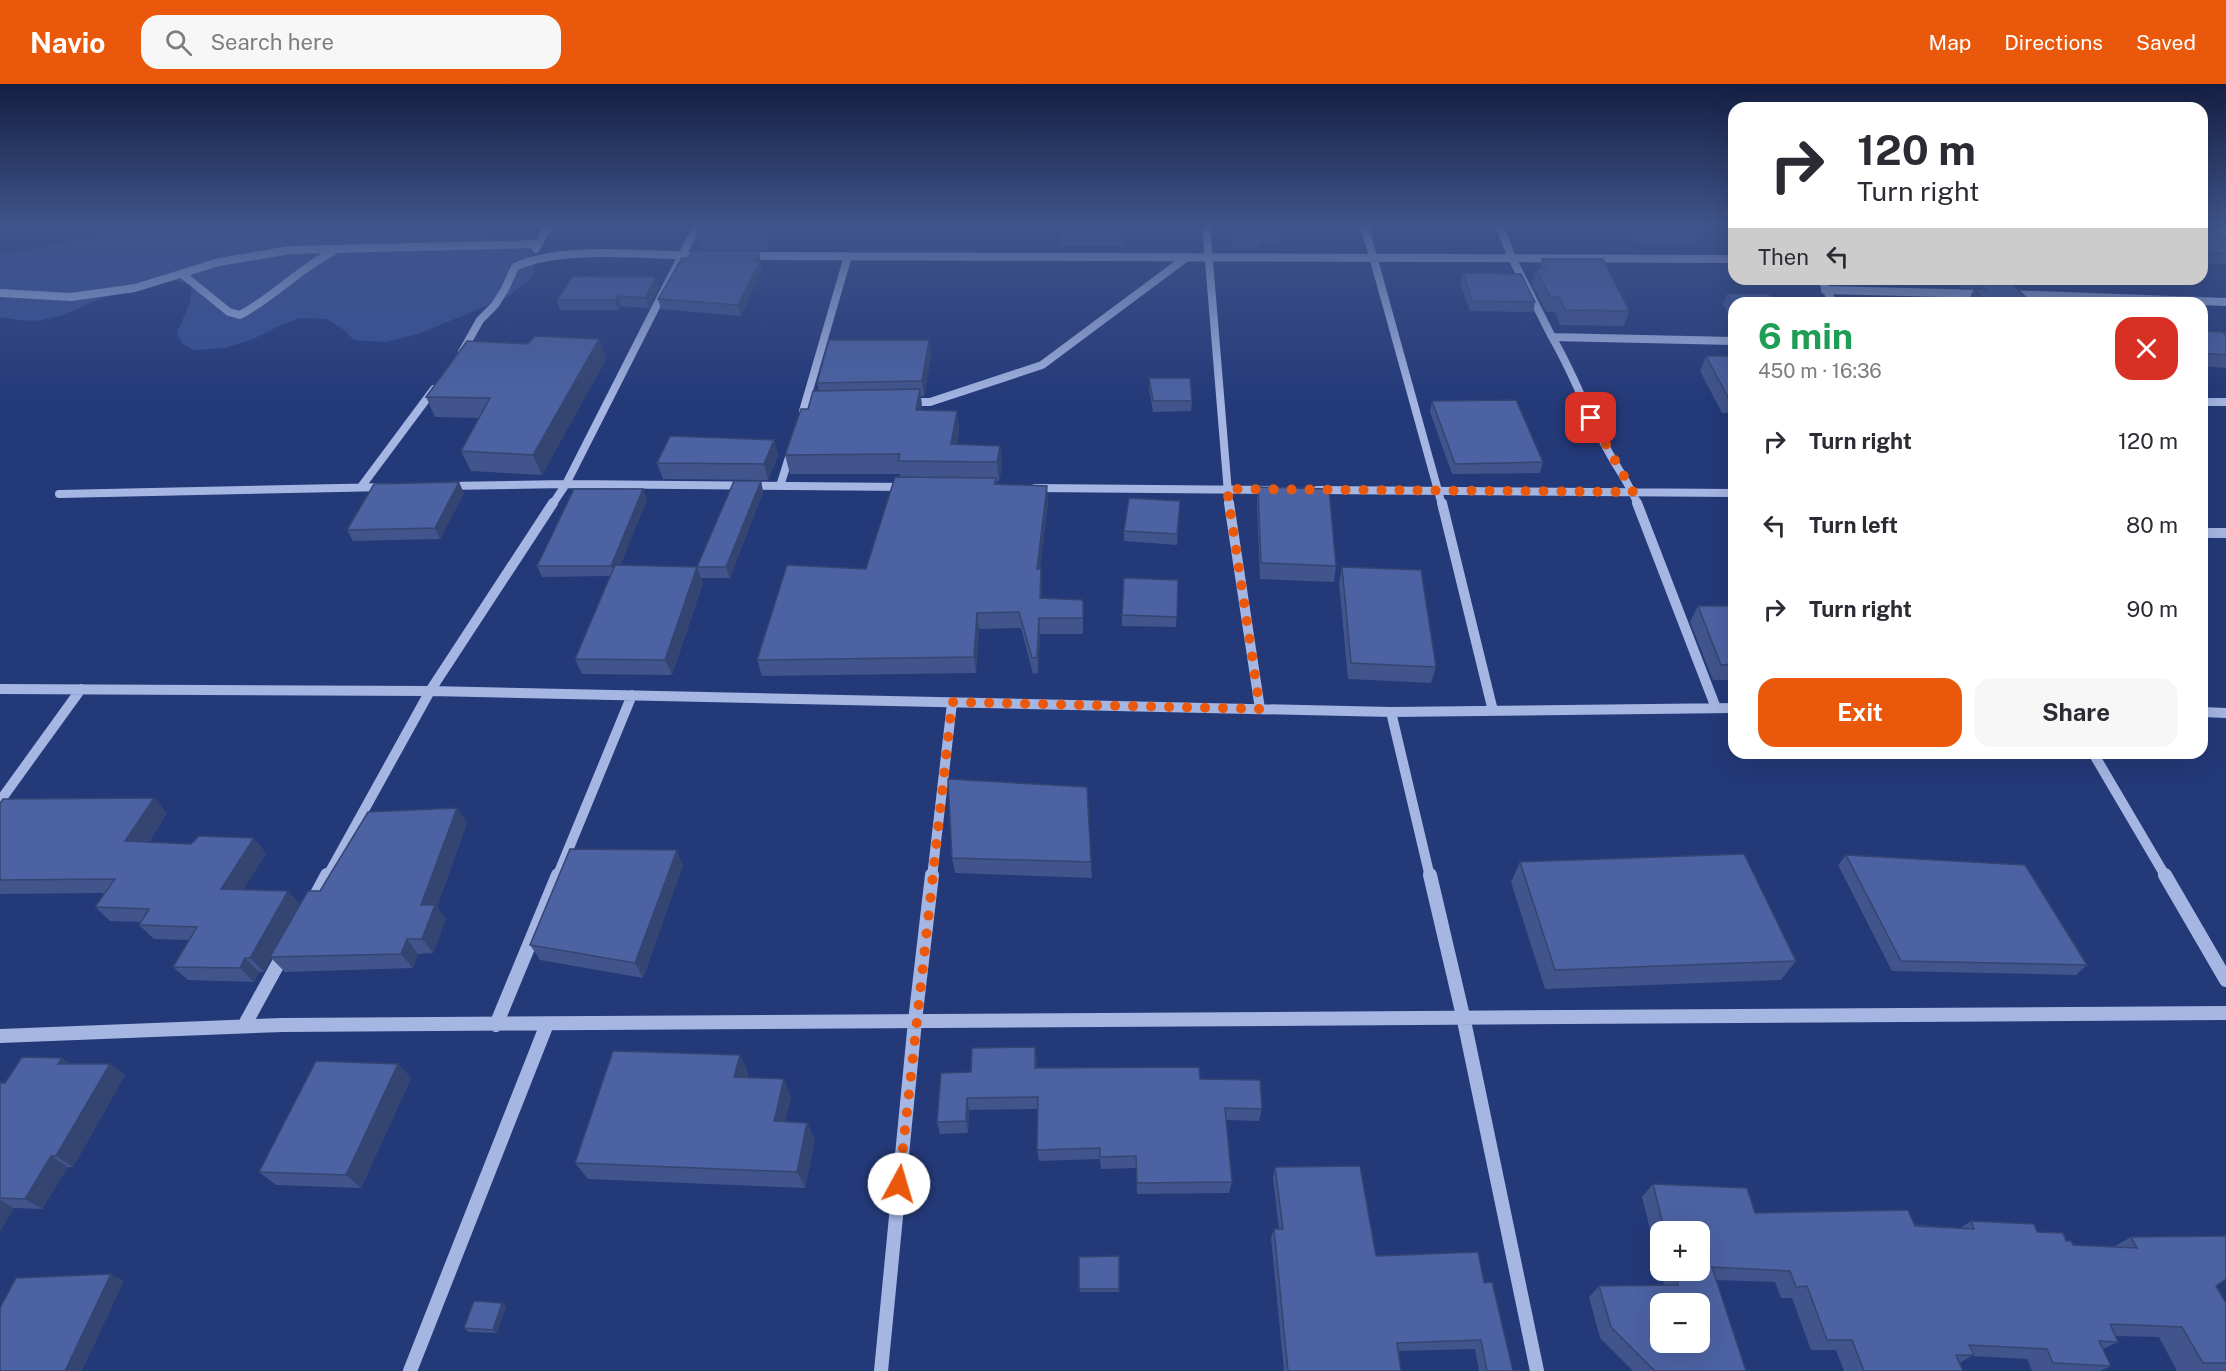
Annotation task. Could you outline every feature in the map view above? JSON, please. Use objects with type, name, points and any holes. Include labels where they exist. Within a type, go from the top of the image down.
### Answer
[{"type":"street","points":[[0,293],[71,297],[148,284]]},
{"type":"street","points":[[194,284],[229,312],[240,315],[279,292],[288,284]]},
{"type":"street","points":[[453,363],[480,320],[495,305],[506,284]]},
{"type":"street","points":[[306,915],[430,691],[566,484],[668,284]]},
{"type":"street","points":[[799,425],[840,284]]},
{"type":"street","points":[[896,403],[930,402],[1042,365],[1151,284]]},
{"type":"street","points":[[1210,284],[1227,489],[1260,709]]},
{"type":"street","points":[[1379,284],[1439,491],[1493,711]]},
{"type":"street","points":[[1525,284],[1569,366],[1584,404],[1606,448],[1633,492],[1716,708]]},
{"type":"street","points":[[1823,285],[1829,297]]},
{"type":"street","points":[[1825,290],[1992,294]]},
{"type":"street","points":[[2004,294],[2087,297]]},
{"type":"street","points":[[2208,301],[2226,302]]},
{"type":"street","points":[[1552,337],[1728,341]]},
{"type":"street","points":[[361,487],[439,382]]},
{"type":"street","points":[[2208,402],[2226,402]]},
{"type":"street","points":[[805,405],[828,404]]},
{"type":"street","points":[[780,486],[793,445]]},
{"type":"street","points":[[441,486],[566,484],[921,487]]},
{"type":"street","points":[[59,494],[395,487]]},
{"type":"street","points":[[1027,488],[1286,490]]},
{"type":"street","points":[[1310,490],[1728,493]]},
{"type":"street","points":[[2208,533],[2226,533]]},
{"type":"street","points":[[0,688],[430,691],[1391,712],[1728,708]]},
{"type":"street","points":[[0,801],[81,689]]},
{"type":"street","points":[[496,1024],[632,695]]},
{"type":"street","points":[[880,1371],[915,1021],[952,702]]},
{"type":"street","points":[[1391,712],[1464,1016],[1537,1371]]},
{"type":"street","points":[[2208,712],[2226,712]]},
{"type":"street","points":[[2097,759],[2226,980]]},
{"type":"street","points":[[244,1026],[289,946]]},
{"type":"street","points":[[0,1036],[244,1026],[1464,1016],[2226,1013]]},
{"type":"street","points":[[410,1371],[547,1024]]},
{"type":"shaded area","points":[[0,284],[141,284],[60,316],[42,320],[0,317]]},
{"type":"shaded area","points":[[185,284],[523,284],[508,297],[418,334],[385,342],[354,340],[327,319],[300,318],[253,339],[225,348],[193,350],[182,343],[177,333],[190,302],[192,286]]},
{"type":"building","points":[[568,284],[652,284],[645,298],[618,296],[615,300],[557,300]]},
{"type":"building","points":[[667,284],[748,284],[738,305],[658,299]]},
{"type":"building","points":[[1467,284],[1526,284],[1535,302],[1472,301]]},
{"type":"building","points":[[1544,284],[1616,284],[1629,311],[1565,310],[1559,297],[1550,297]]},
{"type":"building","points":[[1981,285],[2013,285],[2026,297],[1981,297],[1974,289],[1985,289]]},
{"type":"building","points":[[1727,294],[1769,294],[1771,297],[1729,297]]},
{"type":"building","points":[[2208,331],[2223,332],[2226,336],[2226,355],[2208,354]]},
{"type":"building","points":[[535,336],[599,339],[533,455],[461,451],[490,398],[426,397],[467,341],[528,344]]},
{"type":"building","points":[[829,340],[929,340],[922,381],[817,383]]},
{"type":"building","points":[[1706,356],[1728,356],[1728,397]]},
{"type":"building","points":[[1149,378],[1190,378],[1192,401],[1153,401]]},
{"type":"building","points":[[920,389],[916,410],[957,411],[951,444],[1000,446],[997,462],[898,461],[900,454],[785,455],[801,409],[808,409],[813,391]]},
{"type":"building","points":[[1516,400],[1543,462],[1455,464],[1432,401]]},
{"type":"building","points":[[670,436],[774,440],[764,464],[657,463]]},
{"type":"building","points":[[895,477],[996,478],[994,484],[1047,486],[1037,569],[1041,569],[1040,598],[1083,600],[1083,618],[1039,618],[1037,657],[1032,658],[1019,612],[977,613],[974,657],[757,660],[787,565],[866,569]]},
{"type":"building","points":[[734,481],[761,481],[726,567],[697,567]]},
{"type":"building","points":[[459,482],[435,528],[347,530],[374,484]]},
{"type":"building","points":[[1258,487],[1329,489],[1336,566],[1261,563]]},
{"type":"building","points":[[574,489],[643,489],[611,566],[537,566]]},
{"type":"building","points":[[1129,498],[1180,501],[1177,534],[1124,531]]},
{"type":"building","points":[[615,565],[697,567],[665,660],[575,659]]},
{"type":"building","points":[[1342,567],[1421,570],[1436,667],[1351,663]]},
{"type":"building","points":[[1124,578],[1178,580],[1177,617],[1122,615]]},
{"type":"building","points":[[1698,606],[1728,606],[1728,664],[1721,665]]},
{"type":"building","points":[[948,779],[1087,787],[1091,862],[952,858]]},
{"type":"building","points":[[154,798],[125,841],[191,844],[199,836],[254,838],[221,889],[288,891],[250,958],[245,958],[240,968],[173,967],[197,927],[139,925],[149,909],[95,907],[115,879],[0,880],[0,803],[3,799]]},
{"type":"building","points":[[457,808],[421,905],[435,905],[422,939],[407,939],[401,954],[270,957],[308,891],[320,891],[368,812]]},
{"type":"building","points":[[570,849],[677,850],[635,963],[530,945]]},
{"type":"building","points":[[1744,854],[1796,961],[1555,970],[1520,862]]},
{"type":"building","points":[[1846,855],[2025,865],[2087,965],[1901,961]]},
{"type":"building","points":[[1035,1047],[1035,1068],[1199,1067],[1200,1079],[1260,1080],[1262,1109],[1225,1108],[1232,1182],[1137,1183],[1136,1156],[1100,1157],[1100,1148],[1037,1150],[1038,1097],[967,1098],[966,1121],[937,1122],[941,1073],[971,1072],[972,1048]]},
{"type":"building","points":[[613,1051],[740,1055],[734,1077],[784,1079],[774,1121],[807,1123],[797,1172],[575,1163]]},
{"type":"building","points":[[22,1057],[62,1058],[58,1064],[110,1064],[56,1156],[51,1156],[25,1199],[0,1198],[0,1083],[5,1083]]},
{"type":"building","points":[[316,1061],[398,1064],[346,1175],[259,1172]]},
{"type":"building","points":[[1360,1166],[1376,1256],[1478,1252],[1484,1283],[1492,1282],[1513,1371],[1487,1371],[1481,1340],[1397,1343],[1401,1371],[1288,1371],[1274,1229],[1283,1229],[1275,1167]]},
{"type":"building","points":[[1653,1184],[1747,1188],[1755,1213],[1908,1210],[1915,1226],[1974,1229],[1971,1221],[2034,1224],[2037,1232],[2063,1233],[2066,1241],[2071,1241],[2073,1245],[2137,1248],[2131,1237],[2226,1236],[2226,1279],[2216,1286],[2226,1303],[2226,1363],[2203,1363],[2182,1327],[2110,1324],[2118,1342],[2099,1341],[2111,1366],[2053,1363],[2047,1349],[1969,1345],[1974,1355],[1956,1355],[1963,1371],[1864,1371],[1852,1340],[1827,1340],[1807,1286],[1796,1287],[1790,1271],[1712,1267],[1746,1371],[1655,1371],[1611,1327],[1599,1286],[1678,1285],[1677,1281],[1710,1281],[1710,1221],[1662,1221]]},
{"type":"building","points":[[1119,1256],[1119,1289],[1079,1289],[1079,1257]]},
{"type":"building","points":[[111,1274],[65,1371],[0,1371],[0,1308],[16,1278]]},
{"type":"building","points":[[474,1301],[502,1303],[493,1330],[464,1328]]},
{"type":"route","points":[[899,1184],[915,1021],[952,702],[1260,709],[1227,489],[1633,492],[1591,418]]}]
